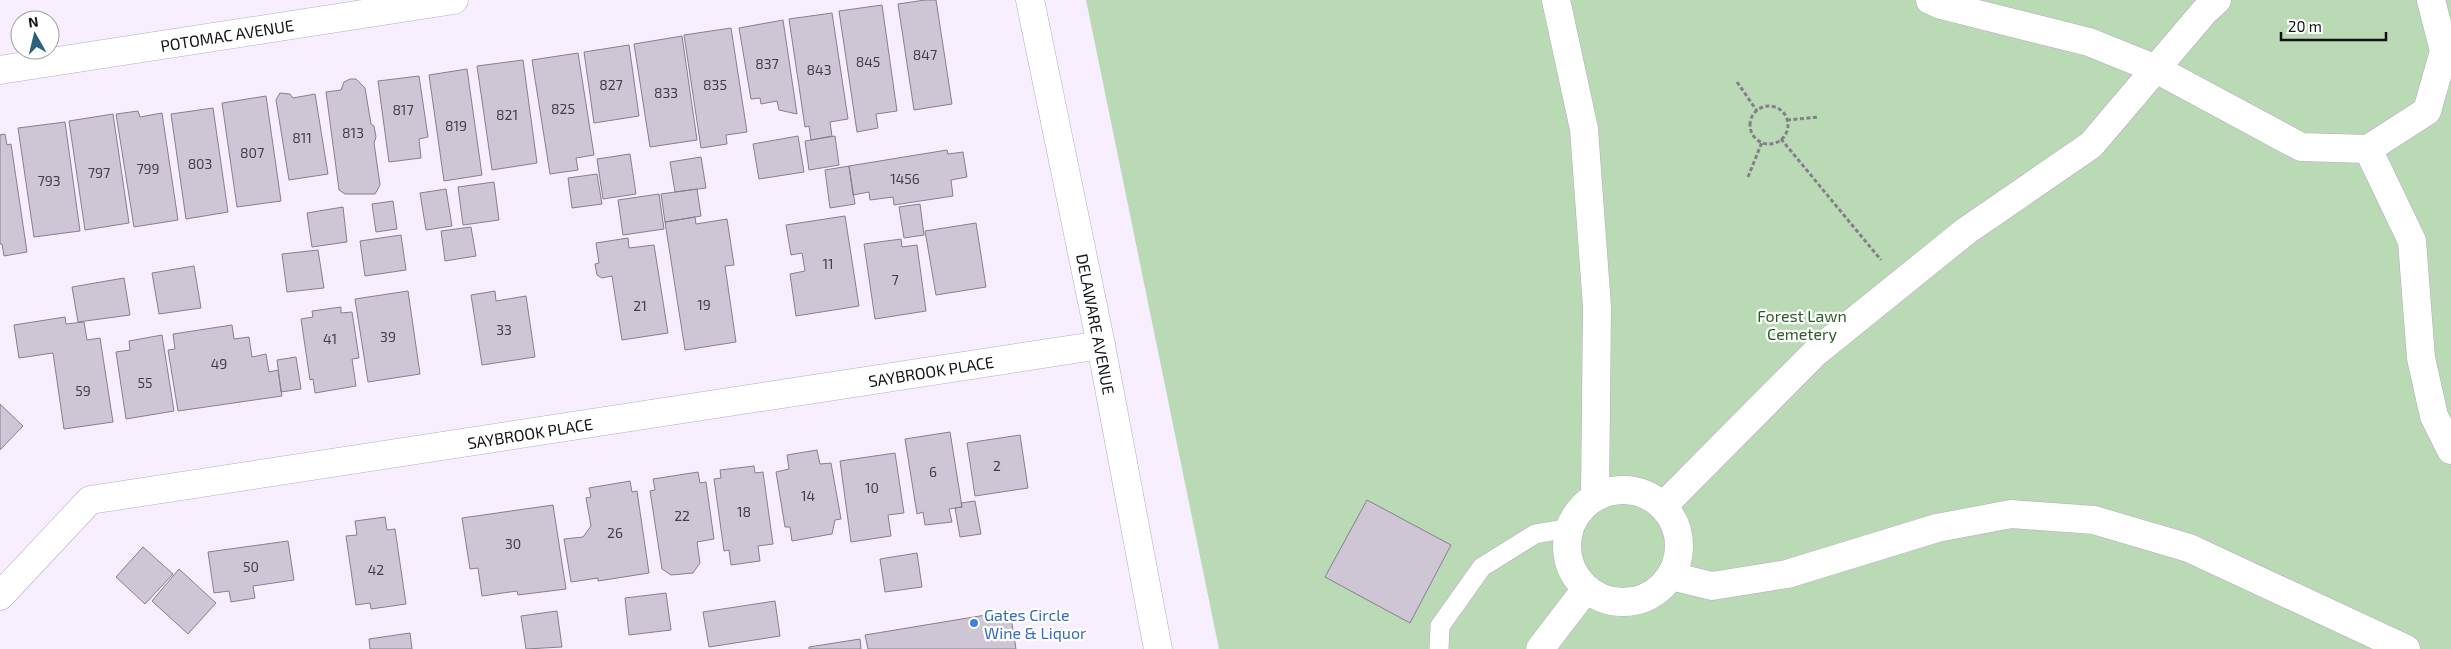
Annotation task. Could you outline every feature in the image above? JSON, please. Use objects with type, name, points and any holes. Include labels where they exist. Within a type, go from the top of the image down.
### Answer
[{"type":"street","name":"POTOMAC AVENUE","points":[[0,70],[454,0]]},
{"type":"street","name":"DELAWARE AVENUE","points":[[1030,0],[1100,345],[1158,649]]},
{"type":"street","points":[[1556,0],[1584,129],[1597,307],[1595,496]]},
{"type":"street","points":[[1930,0],[1941,5],[2089,42],[2156,69],[2301,147],[2368,150],[2427,111],[2447,54],[2431,0]]},
{"type":"street","points":[[1664,505],[1816,352],[1966,231],[2092,145],[2217,0]]},
{"type":"street","points":[[2368,150],[2412,242],[2421,358],[2434,416],[2451,450]]},
{"type":"street","name":"SAYBROOK PLACE","points":[[0,596],[90,500],[1100,345]]},
{"type":"street","points":[[1623,489],[1643,493],[1664,505],[1677,528],[1679,538],[1678,557],[1671,576],[1658,590],[1640,600],[1622,602],[1603,599],[1586,589],[1570,567],[1566,548],[1569,528],[1580,509],[1595,496],[1623,489]]},
{"type":"street","points":[[1671,576],[1712,586],[1787,574],[1937,528],[2011,514],[2094,520],[2189,548],[2406,649]]},
{"type":"street","points":[[1540,649],[1586,589]]},
{"type":"lane","points":[[1439,649],[1440,626],[1482,566],[1535,534],[1569,528]]},
{"type":"path","points":[[1737,82],[1757,111]]},
{"type":"path","points":[[1766,106],[1772,106],[1783,112],[1787,120],[1787,130],[1781,139],[1774,143],[1762,142],[1753,135],[1751,129],[1752,117],[1757,111],[1766,106]]},
{"type":"path","points":[[1787,120],[1819,117]]},
{"type":"path","points":[[1781,139],[1900,284]]},
{"type":"path","points":[[1748,177],[1762,142]]},
{"type":"green space","name":"Forest Lawn Cemetery","points":[[1086,0],[2451,0],[2451,649],[1219,649]]},
{"type":"building","points":[[936,0],[952,104],[914,110],[898,4]]},
{"type":"building","points":[[882,5],[897,111],[876,114],[878,128],[857,132],[839,11]]},
{"type":"building","points":[[832,13],[848,119],[830,122],[832,136],[811,140],[809,126],[805,127],[789,19]]},
{"type":"building","points":[[783,20],[797,114],[779,110],[777,101],[761,104],[760,98],[751,99],[739,28]]},
{"type":"building","points":[[731,28],[747,132],[726,135],[727,144],[701,148],[684,35]]},
{"type":"building","points":[[682,36],[697,140],[650,147],[634,44]]},
{"type":"building","points":[[629,45],[639,116],[594,123],[584,52]]},
{"type":"building","points":[[578,53],[594,155],[576,158],[578,170],[550,174],[532,60]]},
{"type":"building","points":[[523,60],[537,163],[492,170],[477,66]]},
{"type":"building","points":[[467,69],[482,175],[444,181],[429,75]]},
{"type":"building","points":[[419,76],[428,137],[419,139],[421,158],[389,162],[378,81]]},
{"type":"building","points":[[356,79],[365,88],[371,124],[374,126],[376,137],[374,143],[380,185],[375,194],[345,194],[339,190],[326,92],[341,90],[344,82]]},
{"type":"building","points":[[280,93],[290,94],[293,98],[315,94],[328,174],[289,180],[276,100]]},
{"type":"building","points":[[266,96],[281,201],[237,207],[222,103]]},
{"type":"building","points":[[213,108],[228,212],[186,219],[171,114]]},
{"type":"building","points":[[138,111],[140,117],[162,113],[178,220],[134,227],[116,114]]},
{"type":"building","points":[[113,114],[129,223],[85,230],[69,121]]},
{"type":"building","points":[[65,122],[80,231],[34,237],[18,128]]},
{"type":"building","points":[[5,134],[7,145],[11,144],[27,252],[4,256],[2,244],[0,244],[0,135]]},
{"type":"building","points":[[798,136],[804,172],[759,179],[753,144]]},
{"type":"building","points":[[835,136],[839,165],[809,170],[805,141]]},
{"type":"building","points":[[947,150],[948,154],[963,152],[967,177],[951,180],[953,196],[894,205],[893,197],[870,200],[869,192],[853,195],[849,166]]},
{"type":"building","points":[[630,154],[636,194],[603,199],[597,159]]},
{"type":"building","points":[[701,157],[706,188],[675,192],[670,162]]},
{"type":"building","points":[[849,166],[855,204],[830,208],[825,170]]},
{"type":"building","points":[[597,174],[602,204],[572,208],[568,178]]},
{"type":"building","points":[[494,182],[499,220],[463,225],[458,187]]},
{"type":"building","points":[[446,189],[452,226],[426,230],[420,193]]},
{"type":"building","points":[[697,189],[701,216],[665,222],[661,194]]},
{"type":"building","points":[[659,194],[664,229],[623,235],[618,200]]},
{"type":"building","points":[[393,201],[397,229],[376,232],[372,204]]},
{"type":"building","points":[[920,204],[924,235],[904,238],[899,207]]},
{"type":"building","points":[[343,207],[347,242],[312,247],[307,213]]},
{"type":"building","points":[[845,216],[859,306],[796,316],[790,274],[805,271],[802,253],[791,255],[786,225]]},
{"type":"building","points":[[695,217],[696,224],[727,219],[734,265],[725,266],[736,342],[685,350],[665,222]]},
{"type":"building","points":[[976,223],[986,287],[936,295],[925,231]]},
{"type":"building","points":[[471,227],[476,256],[445,261],[441,231]]},
{"type":"building","points":[[401,235],[406,270],[365,276],[360,241]]},
{"type":"building","points":[[628,238],[629,248],[654,245],[668,333],[622,340],[612,276],[602,278],[597,275],[595,264],[599,263],[596,243]]},
{"type":"building","points":[[901,239],[902,247],[917,245],[926,311],[875,319],[864,244]]},
{"type":"building","points":[[318,250],[324,288],[287,292],[282,254]]},
{"type":"building","points":[[194,266],[201,308],[159,314],[152,273]]},
{"type":"building","points":[[124,278],[130,315],[78,322],[72,287]]},
{"type":"building","points":[[408,291],[420,374],[368,382],[355,299]]},
{"type":"building","points":[[495,291],[496,301],[526,296],[535,357],[482,365],[471,295]]},
{"type":"building","points":[[341,307],[341,313],[352,312],[359,358],[352,359],[356,386],[315,393],[313,379],[310,380],[301,319],[313,317],[312,311]]},
{"type":"building","points":[[65,317],[66,324],[84,322],[87,340],[100,338],[113,422],[64,429],[53,353],[19,358],[14,325]]},
{"type":"building","points":[[232,325],[234,339],[249,337],[252,357],[266,354],[269,372],[278,370],[282,396],[178,411],[168,350],[175,349],[173,334]]},
{"type":"building","points":[[162,335],[174,411],[126,419],[116,352],[130,350],[129,341]]},
{"type":"building","points":[[296,357],[301,389],[281,392],[277,360]]},
{"type":"building","points":[[0,404],[23,426],[0,450]]},
{"type":"building","points":[[950,432],[962,507],[949,509],[952,522],[925,525],[923,512],[917,514],[905,439]]},
{"type":"building","points":[[1020,435],[1028,488],[975,496],[967,443]]},
{"type":"building","points":[[817,450],[820,464],[831,463],[841,519],[835,520],[832,534],[792,541],[790,527],[785,527],[776,472],[789,469],[787,455]]},
{"type":"building","points":[[895,453],[904,513],[888,515],[891,536],[851,542],[840,461]]},
{"type":"building","points":[[754,466],[755,473],[763,472],[773,544],[758,546],[760,561],[731,565],[729,550],[724,551],[714,479],[721,478],[720,470]]},
{"type":"building","points":[[698,472],[700,483],[706,482],[714,539],[697,542],[700,563],[693,573],[671,575],[662,569],[650,491],[655,490],[653,479]]},
{"type":"building","points":[[630,481],[632,492],[637,491],[649,573],[598,581],[598,578],[571,582],[564,539],[583,537],[591,526],[586,498],[591,497],[589,488]]},
{"type":"building","points":[[1367,500],[1451,545],[1410,623],[1325,577]]},
{"type":"building","points":[[975,501],[981,534],[960,537],[955,508],[962,507],[961,503]]},
{"type":"building","points":[[553,505],[566,589],[518,595],[517,591],[482,596],[478,568],[470,569],[462,518]]},
{"type":"building","points":[[385,517],[387,530],[395,529],[406,604],[371,609],[370,603],[356,605],[346,536],[357,535],[355,521]]},
{"type":"building","points":[[288,541],[294,580],[253,586],[255,598],[231,602],[229,591],[214,593],[208,552]]},
{"type":"building","points":[[143,547],[173,574],[145,604],[116,577]]},
{"type":"building","points":[[917,553],[922,587],[885,592],[880,559]]},
{"type":"building","points":[[179,569],[216,603],[188,634],[152,601]]},
{"type":"building","points":[[666,593],[671,630],[629,635],[625,598]]},
{"type":"building","points":[[775,601],[780,636],[709,647],[703,612]]},
{"type":"building","points":[[557,611],[562,647],[526,649],[521,616]]},
{"type":"building","name":"Gates Circle Wine & Liquor","points":[[1010,611],[1016,649],[868,649],[865,635]]},
{"type":"building","points":[[410,633],[412,649],[370,649],[369,639]]},
{"type":"building","points":[[860,639],[861,649],[809,649],[809,647]]},
{"type":"place","name":"Gates Circle Wine & Liquor","points":[[974,623]]}]
